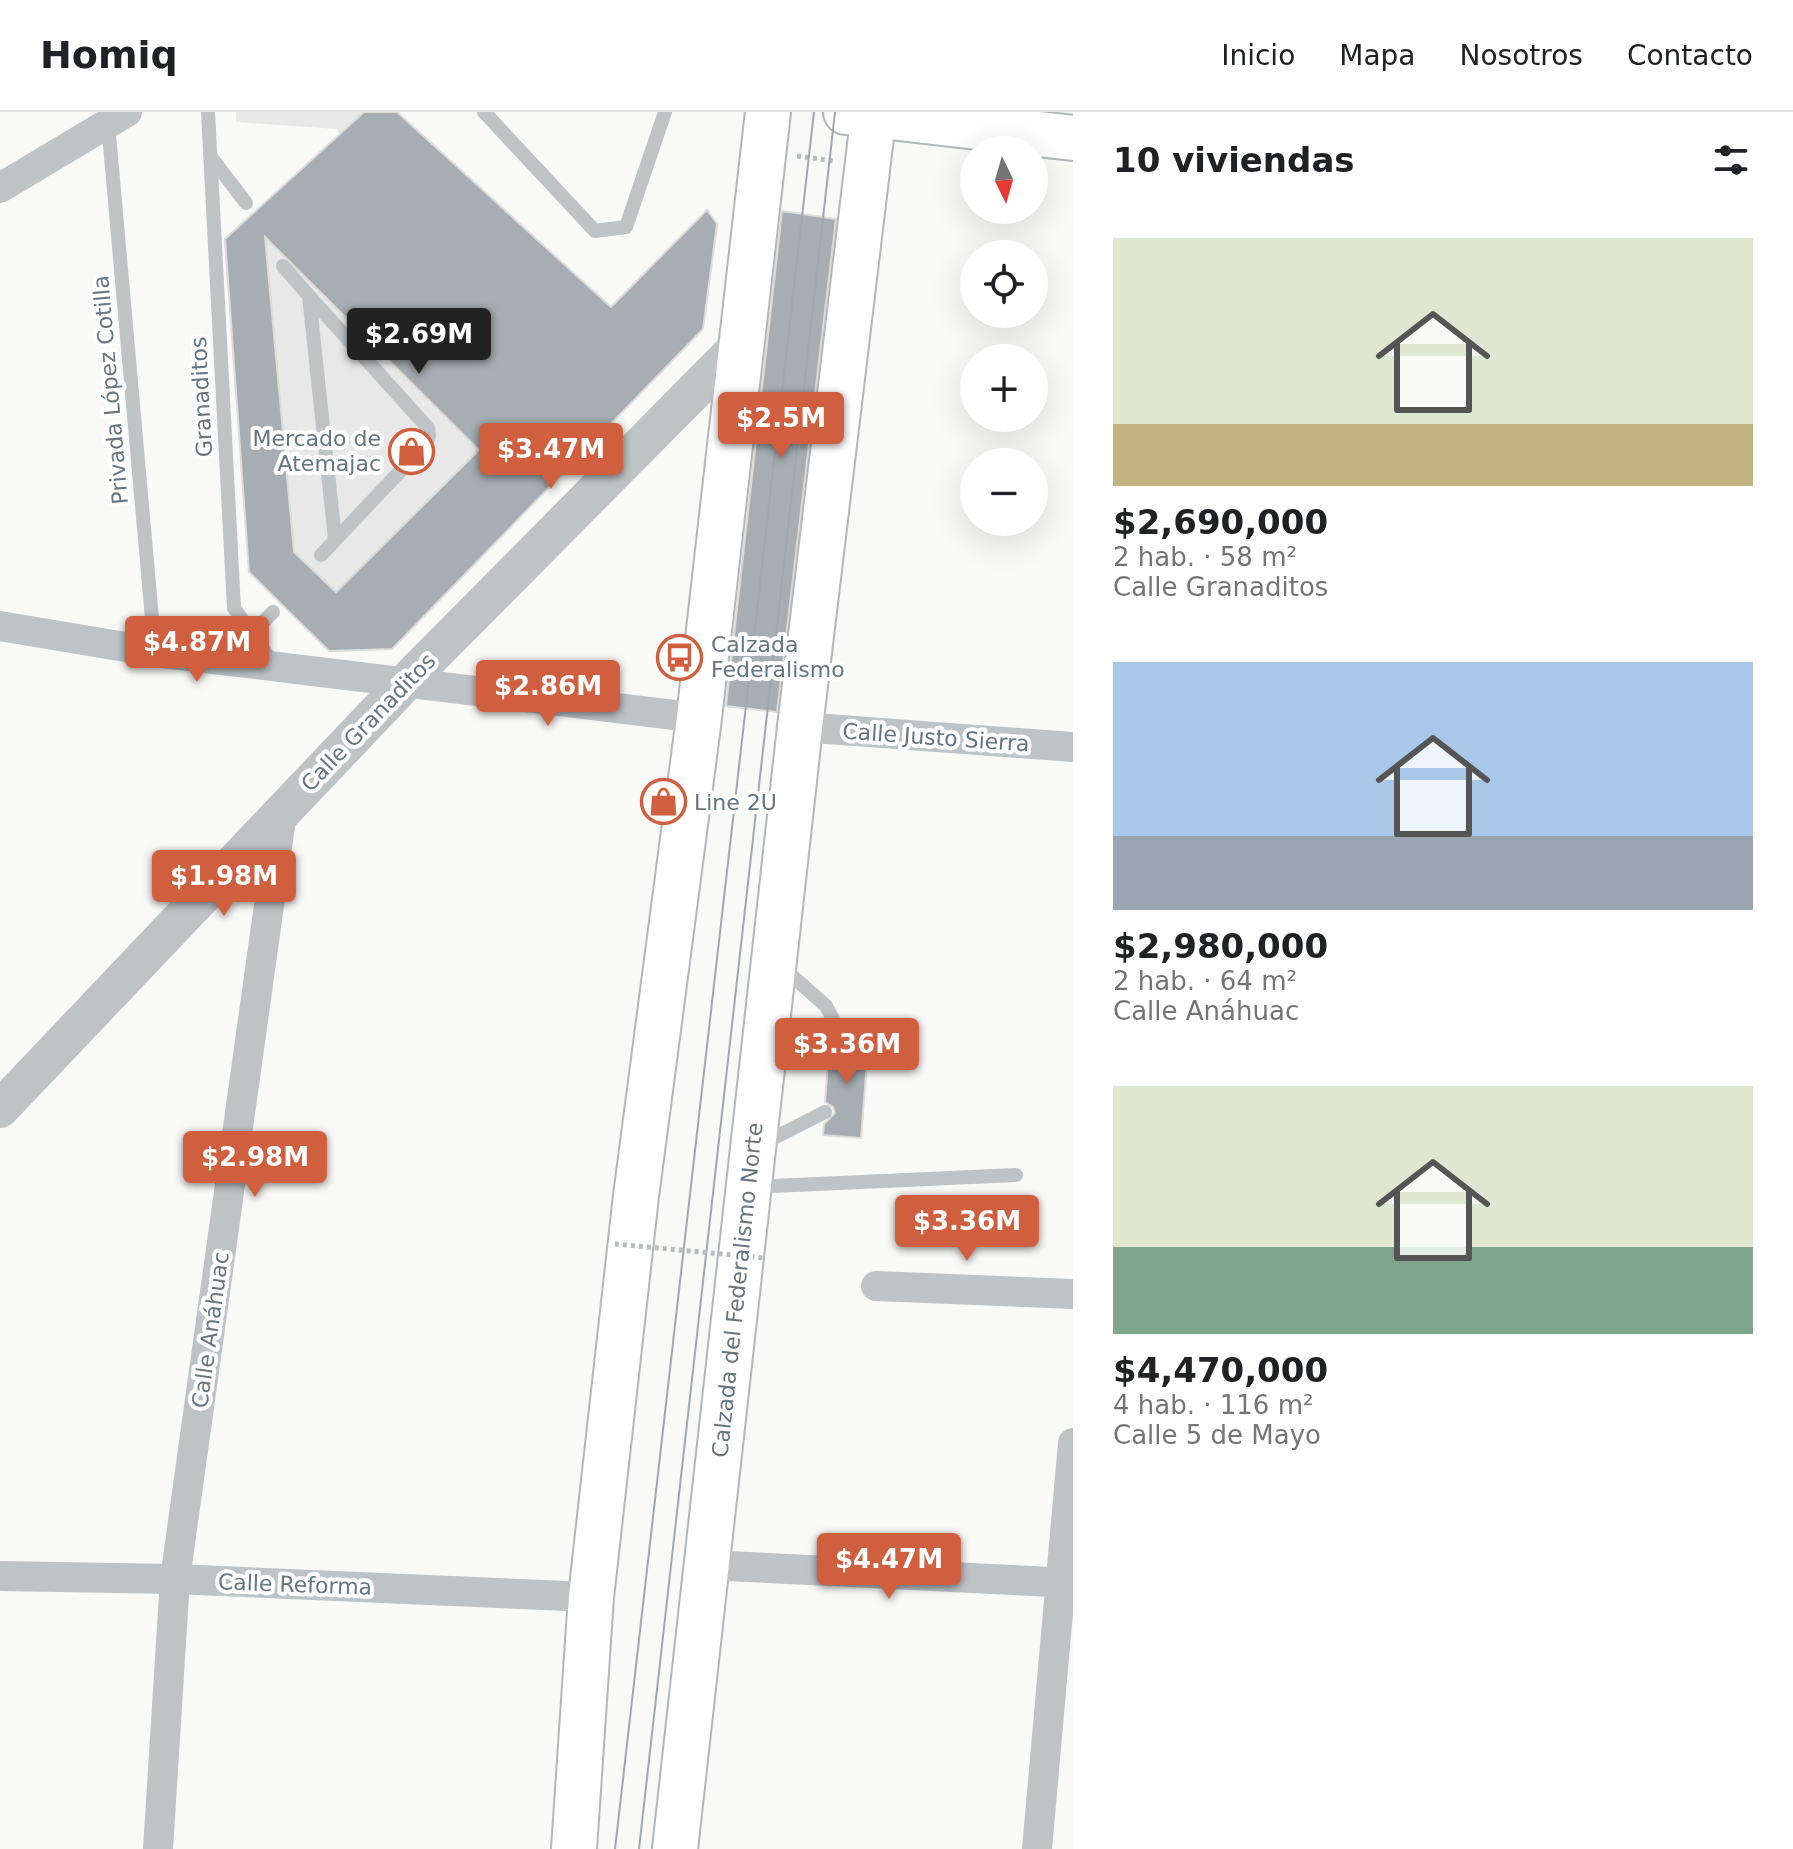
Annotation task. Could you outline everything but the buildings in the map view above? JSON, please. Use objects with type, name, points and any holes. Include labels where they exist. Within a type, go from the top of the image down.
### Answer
[{"type":"main road","points":[[864,113],[1073,138]]},
{"type":"main road","name":"Calzada del Federalismo Norte","points":[[675,1849],[800,727],[867,166],[864,113]]},
{"type":"main road","points":[[574,1849],[591,1597],[636,1196],[699,718],[766,132]]},
{"type":"street","points":[[0,188],[117,118]]},
{"type":"street","name":"Calle Granaditos","points":[[0,1109],[404,684],[743,342]]},
{"type":"street","points":[[0,626],[155,652],[699,718]]},
{"type":"street","name":"Calle Justo Sierra","points":[[800,727],[1073,747]]},
{"type":"street","name":"Calle Anáhuac","points":[[158,1849],[175,1579],[282,812]]},
{"type":"street","points":[[876,1286],[1073,1294]]},
{"type":"street","points":[[1037,1849],[1068,1583],[1073,1443]]},
{"type":"street","points":[[707,1565],[1068,1583]]},
{"type":"street","name":"Calle Reforma","points":[[0,1576],[175,1579],[591,1597]]},
{"type":"lane","name":"Granaditos","points":[[208,112],[234,608],[275,667]]},
{"type":"lane","points":[[484,112],[595,231],[626,227],[665,112]]},
{"type":"lane","name":"Privada López Cotilla","points":[[117,118],[155,652]]},
{"type":"lane","points":[[211,157],[246,203]]},
{"type":"lane","points":[[283,266],[428,428],[429,436],[424,446],[321,555]]},
{"type":"lane","points":[[309,296],[335,539]]},
{"type":"lane","points":[[252,633],[273,612]]},
{"type":"lane","points":[[774,960],[826,1006],[841,1034]]},
{"type":"lane","points":[[751,1168],[825,1112]]},
{"type":"lane","points":[[751,1168],[1016,1175]]},
{"type":"path","points":[[766,132],[867,166]]},
{"type":"path","points":[[615,1244],[764,1258]]},
{"type":"shaded area","name":"Mercado de Atemajac","points":[[236,112],[397,112],[611,307],[707,210],[717,224],[703,329],[392,649],[329,651],[249,572],[224,240],[339,134],[337,129],[236,122]]},
{"type":"tram line","points":[[615,1849],[814,112]]},
{"type":"tram line","points":[[639,1849],[835,112]]},
{"type":"place","name":"Mercado de Atemajac","points":[[412,451]]},
{"type":"place","name":"Calzada Federalismo","points":[[680,657]]},
{"type":"place","name":"Line 2U","points":[[663,802]]}]
